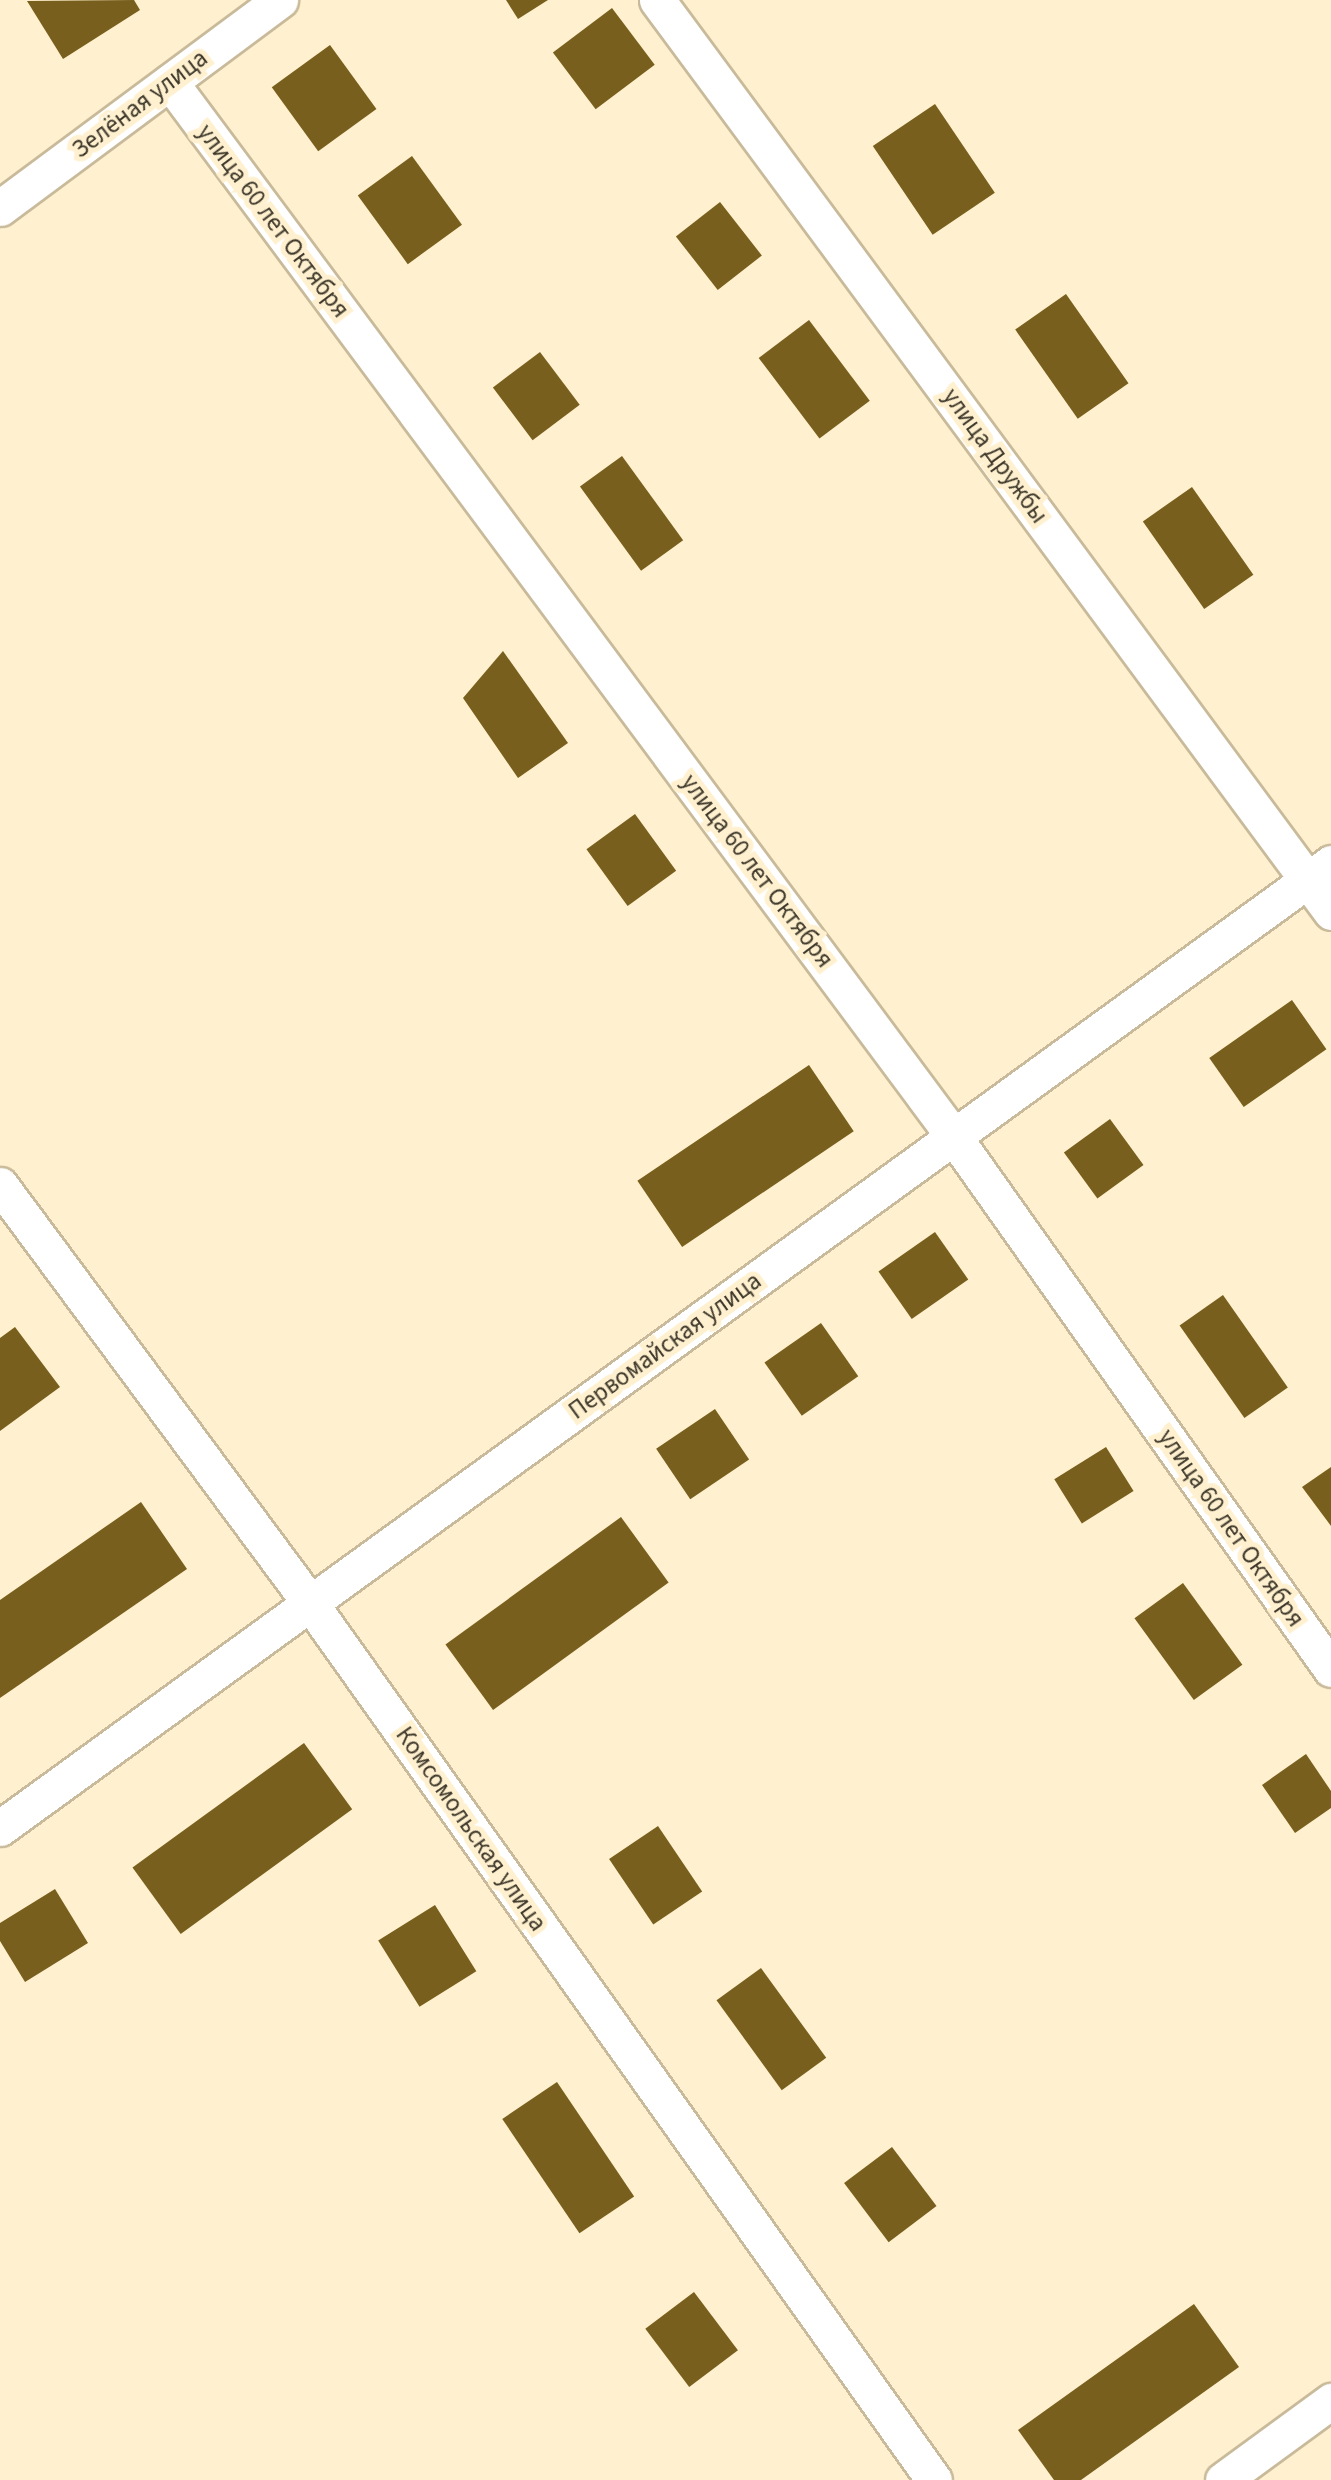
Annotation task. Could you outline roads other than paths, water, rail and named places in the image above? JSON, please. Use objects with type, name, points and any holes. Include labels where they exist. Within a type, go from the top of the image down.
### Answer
[{"type":"street","name":"Зелёная улица","points":[[0,208],[280,0]]},
{"type":"street","name":"улица Дружбы","points":[[658,0],[1320,872],[1331,912]]},
{"type":"street","name":"улица 60 лет Октября","points":[[170,82],[954,1137],[1331,1669]]},
{"type":"street","name":"Первомайская улица","points":[[0,1828],[1320,872]]},
{"type":"street","name":"Комсомольская улица","points":[[0,1185],[310,1603],[934,2480]]},
{"type":"street","points":[[1223,2480],[1331,2401]]}]
